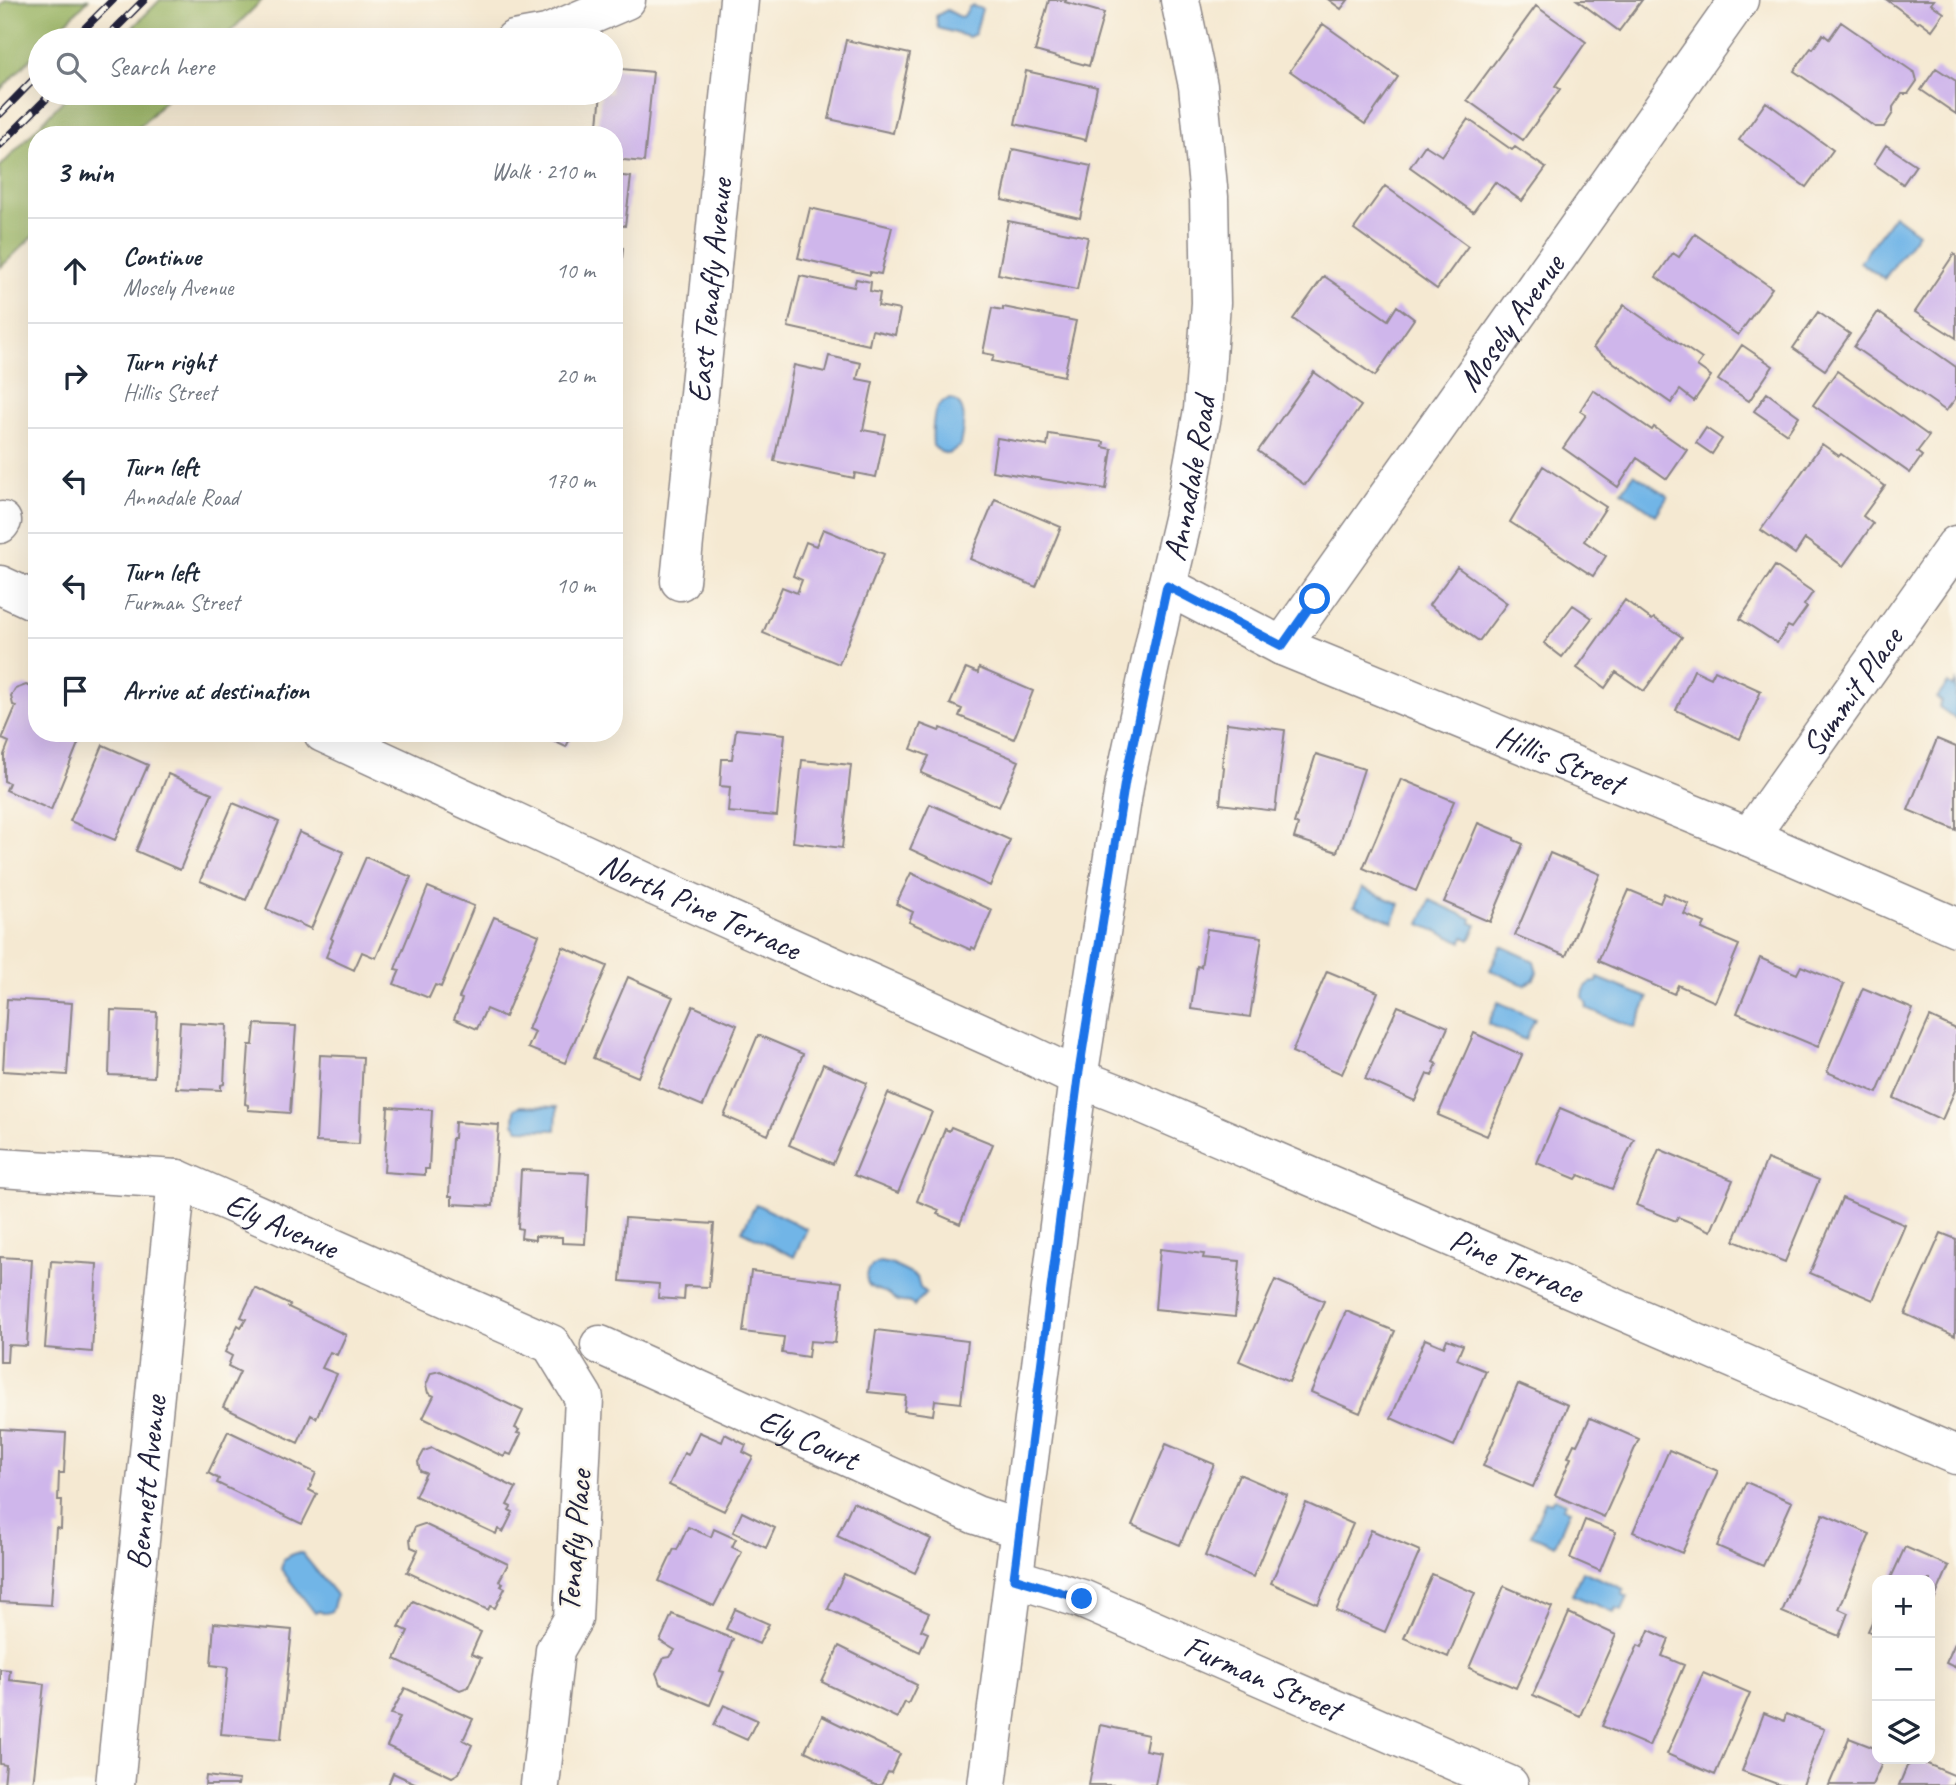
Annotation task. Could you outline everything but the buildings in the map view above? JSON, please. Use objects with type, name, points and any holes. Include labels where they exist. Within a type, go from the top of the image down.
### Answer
[{"type":"street","points":[[561,28],[626,0]]},
{"type":"street","name":"East Tenafly Avenue","points":[[680,581],[739,0]]},
{"type":"street","name":"Annadale Road","points":[[987,1785],[1078,1078],[1125,781],[1183,519],[1203,410],[1211,303],[1208,183],[1198,86],[1180,0]]},
{"type":"street","name":"Mosely Avenue","points":[[1282,646],[1739,0]]},
{"type":"street","name":"Summit Place","points":[[1749,836],[1956,545]]},
{"type":"street","points":[[0,585],[28,598]]},
{"type":"street","name":"Hillis Street","points":[[1167,586],[1282,646],[1749,836],[1956,927]]},
{"type":"street","name":"North Pine Terrace","points":[[342,742],[1078,1078]]},
{"type":"street","name":"Pine Terrace","points":[[1078,1078],[1956,1455]]},
{"type":"street","name":"Ely Avenue","points":[[0,1168],[177,1179],[551,1344]]},
{"type":"street","name":"Bennett Avenue","points":[[115,1785],[177,1179]]},
{"type":"street","name":"Tenafly Place","points":[[540,1785],[555,1650],[573,1619],[584,1398],[551,1344]]},
{"type":"street","name":"Ely Court","points":[[600,1345],[976,1515],[1019,1529]]},
{"type":"street","name":"Furman Street","points":[[1014,1578],[1082,1599],[1510,1785]]},
{"type":"green space","points":[[6,0],[88,0],[61,28],[28,28],[28,61],[0,90],[0,6]]},
{"type":"green space","points":[[160,0],[262,0],[234,28],[132,28]]},
{"type":"green space","points":[[59,105],[161,105],[141,126],[39,126]]},
{"type":"green space","points":[[28,137],[28,241],[0,268],[0,167]]},
{"type":"water","points":[[972,6],[982,9],[975,34],[969,37],[938,28],[936,16],[947,10],[960,17],[964,16]]},
{"type":"water","points":[[1894,215],[1918,233],[1884,279],[1860,262]]},
{"type":"water","points":[[950,399],[961,406],[964,418],[960,446],[948,454],[933,446],[933,430],[937,408]]},
{"type":"water","points":[[1634,474],[1668,496],[1656,515],[1622,491]]},
{"type":"water","points":[[1956,682],[1956,719],[1939,707],[1942,702],[1937,698],[1948,683],[1953,687]]},
{"type":"water","points":[[1362,888],[1400,904],[1393,922],[1354,906]]},
{"type":"water","points":[[1430,900],[1472,919],[1471,923],[1477,925],[1470,940],[1464,937],[1462,942],[1420,924]]},
{"type":"water","points":[[1501,946],[1534,961],[1537,972],[1534,979],[1524,985],[1490,970]]},
{"type":"water","points":[[1598,978],[1648,998],[1635,1028],[1586,1008],[1587,1004],[1583,998],[1585,989],[1591,983],[1597,982]]},
{"type":"water","points":[[1498,1002],[1535,1019],[1525,1040],[1488,1024]]},
{"type":"water","points":[[520,1106],[557,1107],[556,1130],[519,1129],[514,1123],[515,1109]]},
{"type":"water","points":[[756,1204],[807,1229],[794,1257],[742,1231]]},
{"type":"water","points":[[880,1262],[891,1264],[917,1277],[920,1288],[926,1293],[914,1306],[869,1286],[869,1270]]},
{"type":"water","points":[[1554,1498],[1566,1503],[1563,1508],[1570,1510],[1555,1545],[1531,1535],[1545,1501],[1551,1503]]},
{"type":"water","points":[[295,1553],[302,1553],[337,1596],[328,1613],[315,1613],[281,1569],[284,1559]]},
{"type":"water","points":[[1582,1571],[1624,1589],[1622,1594],[1628,1597],[1622,1610],[1616,1608],[1614,1612],[1572,1595]]},
{"type":"railway","points":[[85,28],[113,0]]},
{"type":"railway","points":[[116,28],[144,0]]},
{"type":"railway","points":[[0,114],[28,85]]},
{"type":"railway","points":[[0,145],[40,105]]},
{"type":"route","points":[[1082,1599],[1014,1578],[1078,1078],[1125,781],[1167,586],[1282,646],[1315,599]]}]
